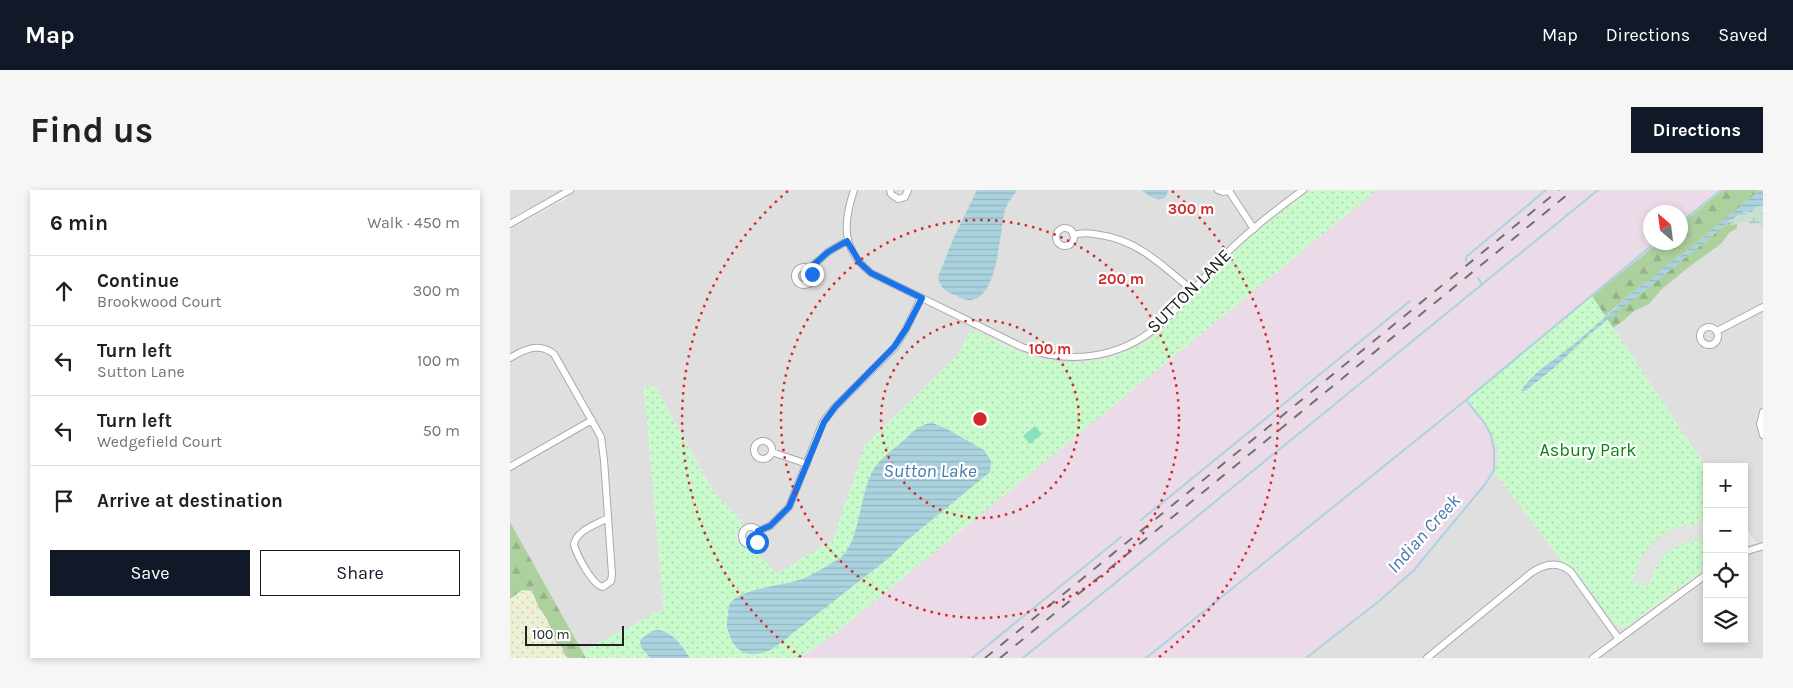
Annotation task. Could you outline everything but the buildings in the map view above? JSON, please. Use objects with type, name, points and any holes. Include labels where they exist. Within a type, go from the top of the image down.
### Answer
[{"type":"street","points":[[510,224],[570,190]]},
{"type":"street","points":[[809,269],[828,252],[847,241],[848,208],[854,190]]},
{"type":"street","points":[[890,190],[891,194],[898,199],[905,196],[908,190]]},
{"type":"street","points":[[1218,190],[1223,192],[1229,190],[1254,229]]},
{"type":"street","name":"SUTTON LANE","points":[[847,241],[860,263],[871,273],[1009,342],[1034,352],[1078,358],[1108,353],[1123,348],[1148,335],[1170,315],[1221,259],[1254,229],[1303,190]]},
{"type":"street","points":[[1073,235],[1086,233],[1108,236],[1129,242],[1145,252],[1192,290]]},
{"type":"street","points":[[758,531],[770,526],[789,507],[824,422],[835,407],[894,347],[922,298]]},
{"type":"street","points":[[1717,331],[1763,307]]},
{"type":"street","points":[[510,358],[530,348],[542,348],[549,351],[558,360],[598,431],[602,444],[608,518],[612,574],[611,581],[603,587],[598,586],[592,579],[574,545],[574,540],[580,533],[608,518]]},
{"type":"street","points":[[1763,412],[1760,424],[1763,435]]},
{"type":"street","points":[[510,467],[592,420]]},
{"type":"street","points":[[772,452],[807,464]]},
{"type":"street","points":[[1748,551],[1763,546]]},
{"type":"street","points":[[1427,658],[1531,573],[1538,568],[1551,564],[1563,566],[1571,572],[1619,639]]},
{"type":"street","points":[[1593,658],[1703,577]]},
{"type":"shaded area","points":[[510,190],[563,190],[510,219]]},
{"type":"shaded area","points":[[563,190],[1312,190],[1229,256],[1163,329],[1146,342],[1129,351],[1096,361],[1056,362],[1023,354],[971,329],[958,355],[865,445],[833,540],[777,574],[753,550],[742,548],[738,543],[737,531],[744,523],[714,493],[655,386],[644,388],[664,610],[582,651],[510,522],[510,229],[567,198]]},
{"type":"shaded area","points":[[1377,190],[1723,190],[1688,218],[1688,205],[1643,205],[1643,250],[1649,250],[1466,398],[1484,420],[1497,446],[1498,465],[1493,475],[1413,570],[1305,658],[800,658],[837,632]]},
{"type":"shaded area","points":[[1723,190],[1763,190],[1763,658],[1305,658],[1394,587],[1412,570],[1494,472],[1562,561],[1577,573],[1618,626],[1628,626],[1703,571],[1703,643],[1748,643],[1748,546],[1756,543],[1748,531],[1748,463],[1703,463],[1608,320],[1653,250],[1688,250],[1688,218]]},
{"type":"shaded area","points":[[1703,522],[1702,540],[1688,542],[1667,552],[1655,568],[1649,585],[1632,583],[1641,557],[1656,539],[1677,527]]},
{"type":"green space","points":[[1312,190],[1377,190],[837,632],[800,658],[586,658],[582,651],[664,609],[644,388],[655,386],[714,493],[744,524],[737,531],[737,541],[739,544],[756,552],[777,574],[833,540],[865,445],[958,355],[971,329],[1026,355],[1044,360],[1081,362],[1117,355],[1150,339],[1165,327],[1221,265],[1248,239]]},
{"type":"green space","points":[[1723,190],[1760,190],[1685,253],[1643,284],[1605,316],[1639,295],[1718,230],[1730,222],[1731,225],[1737,223],[1737,228],[1729,233],[1722,243],[1661,290],[1649,304],[1634,311],[1610,330],[1494,472],[1498,462],[1496,442],[1486,423],[1466,398],[1649,250],[1688,250],[1688,218]]},
{"type":"green space","points":[[1763,205],[1763,228],[1757,223],[1751,224],[1747,221],[1733,225],[1730,223],[1744,211]]},
{"type":"green space","name":"Asbury Park","points":[[1592,296],[1703,463],[1703,571],[1624,628],[1615,624],[1577,573],[1562,561],[1494,472],[1498,462],[1496,442],[1486,423],[1466,398]]},
{"type":"green space","points":[[1035,426],[1042,434],[1030,444],[1023,436]]},
{"type":"green space","points":[[510,522],[586,658],[568,658],[564,654],[562,647],[556,643],[547,619],[539,608],[532,591],[522,590],[510,599]]},
{"type":"green space","points":[[528,589],[535,595],[541,614],[547,619],[553,638],[562,647],[564,654],[568,658],[510,658],[510,599],[522,590]]},
{"type":"water","points":[[977,190],[1017,190],[1005,210],[992,277],[986,289],[979,297],[967,300],[946,291],[940,284],[938,277],[954,237]]},
{"type":"water","points":[[1141,190],[1168,191],[1166,197],[1159,199],[1153,198]]},
{"type":"water","points":[[1760,190],[1763,190],[1763,205],[1756,207],[1752,212],[1744,211],[1718,230],[1590,334],[1554,368],[1525,391],[1521,391],[1530,379],[1574,344],[1643,284],[1685,253]]},
{"type":"water","name":"Sutton Lake","points":[[932,423],[945,428],[984,450],[991,461],[990,472],[905,542],[890,557],[774,648],[760,653],[748,654],[737,648],[727,627],[731,602],[737,597],[753,590],[803,579],[841,557],[845,553],[854,534],[866,487],[875,467],[916,429]]},
{"type":"water","points":[[659,630],[673,637],[690,658],[650,658],[641,647],[640,640],[652,631]]},
{"type":"waterway","points":[[1466,261],[1466,257],[1546,190]]},
{"type":"waterway","points":[[1023,658],[1598,190]]},
{"type":"waterway","points":[[1688,217],[1721,190]]},
{"type":"waterway","points":[[1466,400],[1646,250]]},
{"type":"waterway","points":[[1478,278],[1482,285]]},
{"type":"waterway","points":[[1141,520],[1410,301]]},
{"type":"waterway","name":"Indian Creek","points":[[1146,658],[1466,400],[1485,424],[1491,435],[1494,450],[1494,470],[1486,483],[1414,570],[1379,601],[1306,658]]},
{"type":"waterway","points":[[972,658],[1121,537]]},
{"type":"railway","points":[[985,658],[1559,190]]},
{"type":"railway","points":[[1000,658],[1573,190]]},
{"type":"route","points":[[757,542],[760,535],[758,531],[770,526],[789,507],[817,435],[824,422],[835,407],[899,341],[922,298],[871,273],[860,263],[847,241],[820,258],[809,269],[812,274]]}]
